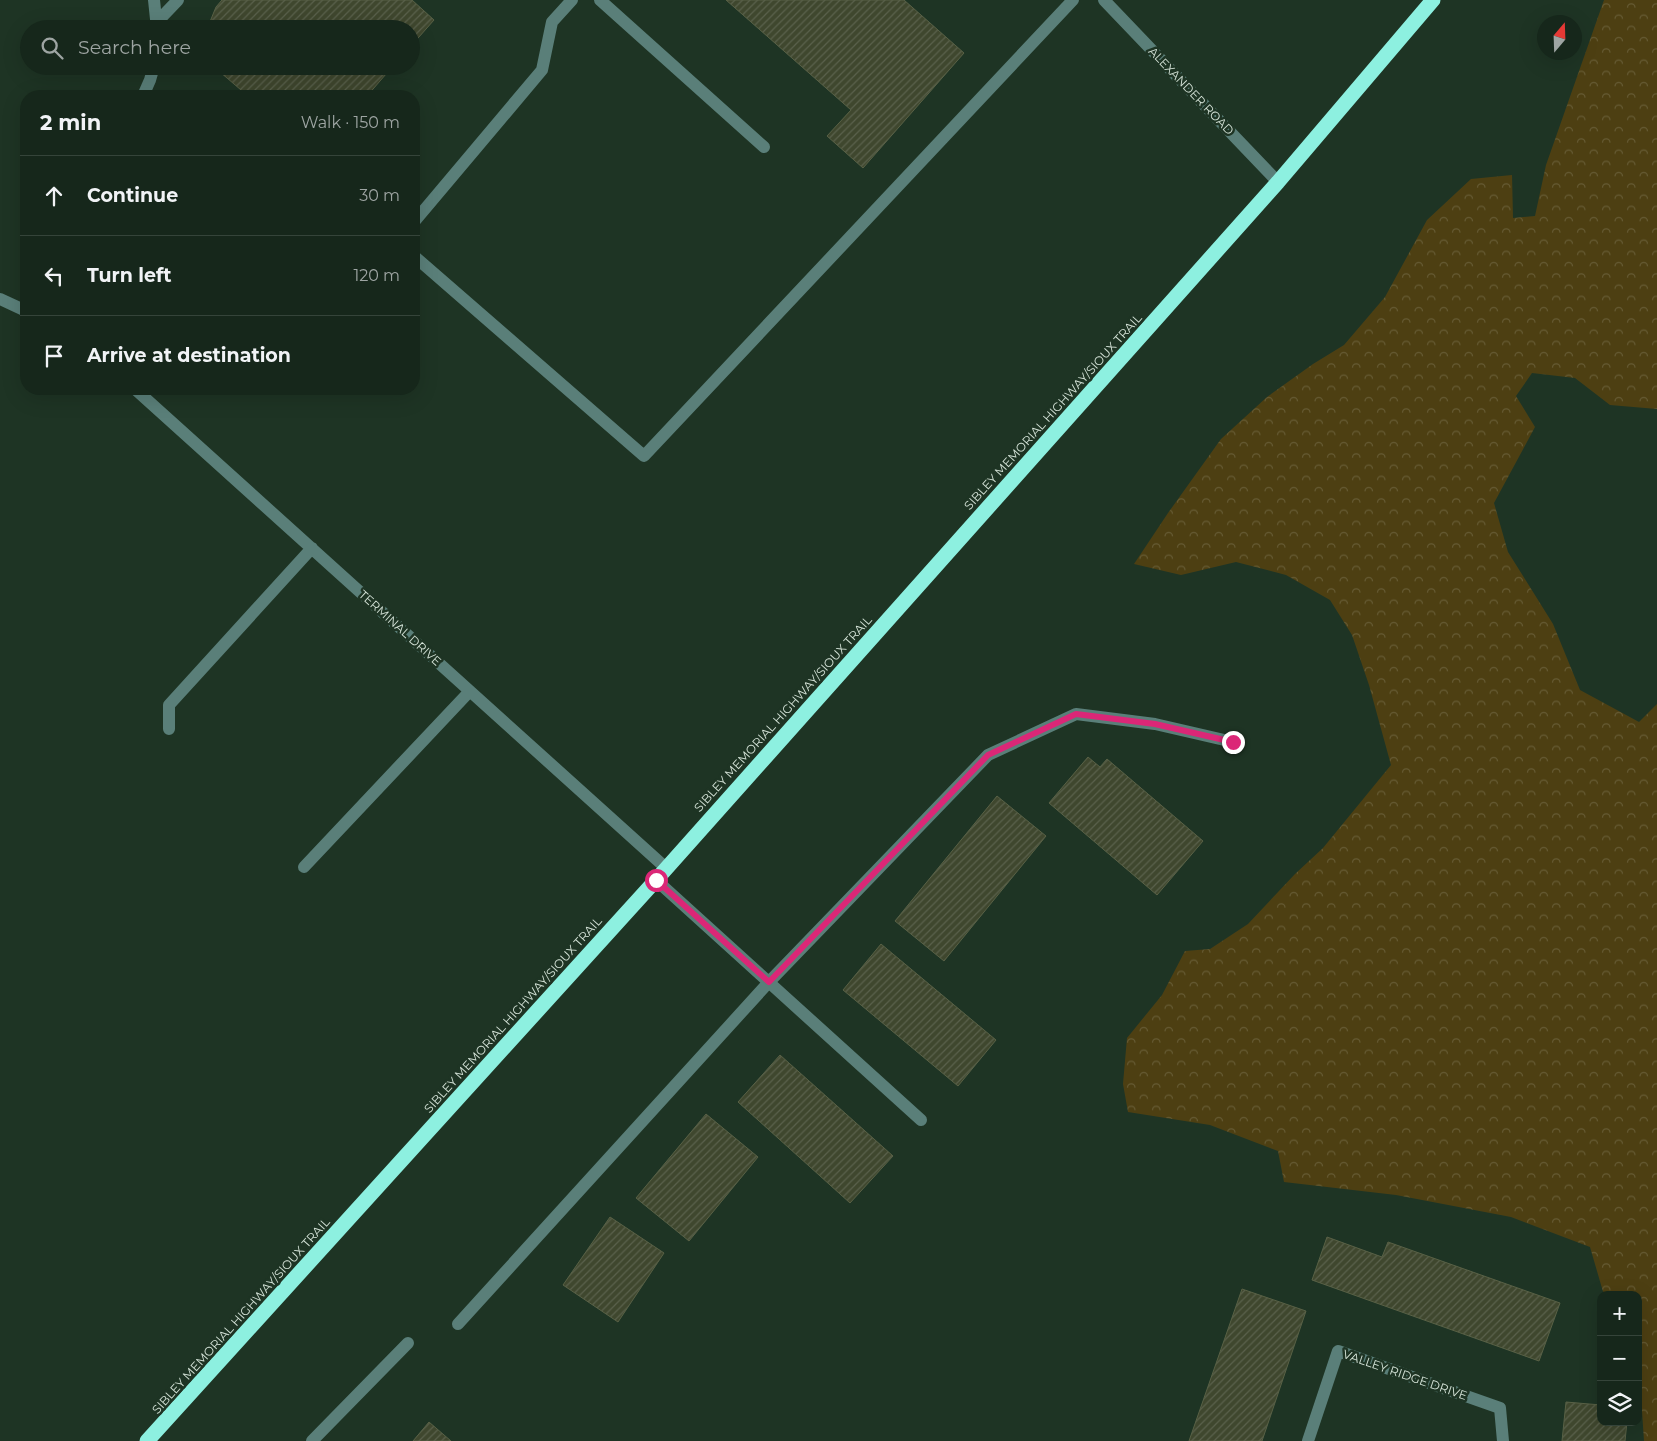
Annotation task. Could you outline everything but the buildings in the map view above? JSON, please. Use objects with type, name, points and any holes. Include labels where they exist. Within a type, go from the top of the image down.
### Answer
[{"type":"highway","name":"SIBLEY MEMORIAL HIGHWAY/SIOUX TRAIL","points":[[147,1441],[656,880],[1278,182],[1433,0]]},
{"type":"street","points":[[154,0],[156,20]]},
{"type":"street","points":[[161,20],[178,0]]},
{"type":"street","points":[[420,215],[542,70],[552,22],[572,0]]},
{"type":"street","points":[[600,0],[764,146]]},
{"type":"street","points":[[420,261],[644,456],[1073,0]]},
{"type":"street","name":"ALEXANDER ROAD","points":[[1104,0],[1278,182]]},
{"type":"street","points":[[149,90],[152,75]]},
{"type":"street","points":[[0,299],[20,308]]},
{"type":"street","name":"TERMINAL DRIVE","points":[[142,395],[666,868]]},
{"type":"street","points":[[169,729],[169,705],[312,548]]},
{"type":"street","points":[[304,867],[470,691]]},
{"type":"street","points":[[458,1324],[769,982],[988,755],[1076,714],[1155,724],[1233,742]]},
{"type":"street","points":[[656,880],[921,1120]]},
{"type":"street","points":[[312,1441],[408,1343]]},
{"type":"street","name":"VALLEY RIDGE DRIVE","points":[[1308,1441],[1338,1351],[1500,1408],[1503,1441]]},
{"type":"green space","points":[[1604,0],[1657,0],[1657,409],[1610,405],[1575,378],[1532,373],[1516,396],[1535,427],[1494,503],[1508,552],[1553,624],[1580,690],[1639,722],[1657,704],[1657,1441],[1644,1441],[1642,1411],[1642,1291],[1603,1291],[1590,1247],[1511,1217],[1396,1195],[1284,1182],[1278,1151],[1210,1125],[1128,1112],[1123,1084],[1127,1038],[1162,995],[1185,951],[1210,949],[1248,924],[1295,874],[1323,848],[1391,765],[1369,685],[1352,635],[1330,600],[1286,575],[1236,562],[1181,575],[1134,564],[1221,439],[1267,397],[1313,364],[1344,345],[1385,297],[1427,220],[1471,179],[1512,175],[1513,218],[1535,216],[1546,165]]},
{"type":"route","points":[[656,880],[769,982],[988,755],[1076,714],[1155,724],[1233,742]]}]
